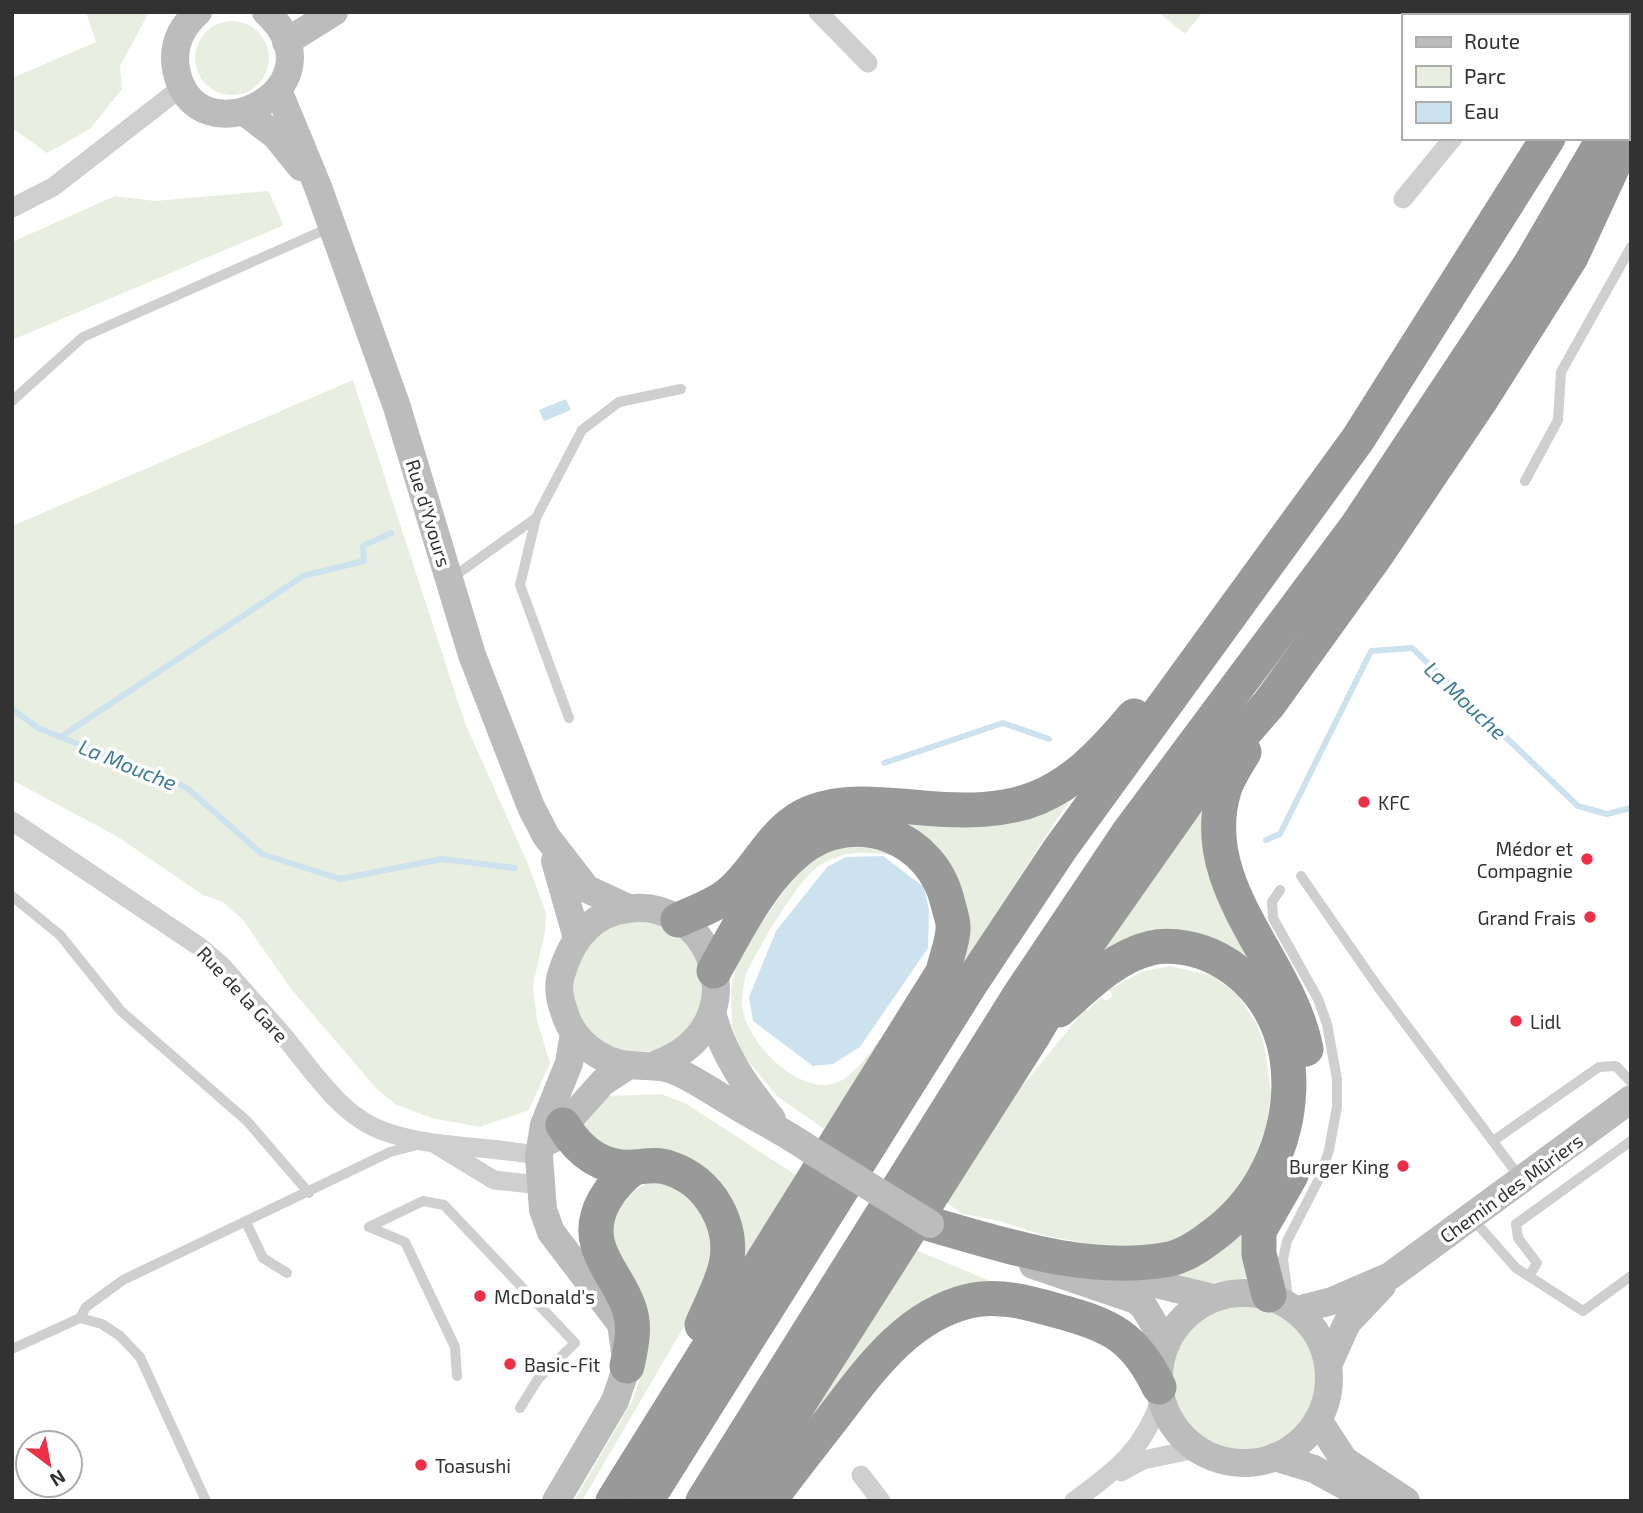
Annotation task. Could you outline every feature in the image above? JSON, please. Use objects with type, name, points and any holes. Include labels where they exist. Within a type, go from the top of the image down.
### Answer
[{"type":"highway","points":[[646,1501],[971,983],[1060,849],[1359,439],[1547,140]]},
{"type":"highway","points":[[703,1501],[1019,996],[1129,832],[1357,526],[1530,265],[1603,140]]},
{"type":"highway","points":[[1571,257],[1626,140]]},
{"type":"highway","points":[[737,1501],[1034,1034],[1087,944],[1198,786],[1269,704],[1377,554],[1571,257],[1605,218],[1631,170]]},
{"type":"highway","points":[[678,920],[716,903],[730,893],[776,838],[793,823],[811,813],[853,804],[984,810],[1032,802],[1056,791],[1113,741],[1177,664],[1214,640]]},
{"type":"highway","points":[[1269,704],[1255,736],[1224,788],[1219,817],[1220,848],[1230,887],[1245,920],[1290,995],[1302,1024],[1311,1072],[1307,1129],[1295,1166],[1259,1231],[1259,1254],[1285,1303]]},
{"type":"highway","points":[[610,1501],[943,972],[954,929],[945,888],[934,868],[917,850],[895,836],[873,829],[848,829],[824,835],[800,849],[777,870],[714,971]]},
{"type":"highway","points":[[930,1224],[1023,1251],[1099,1262],[1140,1262],[1172,1258],[1204,1243],[1232,1220],[1259,1190],[1278,1154],[1289,1112],[1287,1068],[1282,1033],[1263,999],[1237,970],[1210,955],[1177,947],[1151,948],[1121,960],[1095,978],[1034,1034]]},
{"type":"highway","points":[[559,1113],[585,1154],[603,1163],[669,1168],[703,1187],[723,1220],[727,1262],[721,1283],[692,1345],[610,1501]]},
{"type":"highway","points":[[628,1366],[633,1337],[630,1308],[598,1245],[597,1224],[602,1203],[635,1167]]},
{"type":"highway","points":[[769,1501],[888,1350],[922,1321],[971,1300],[1026,1302],[1092,1320],[1115,1330],[1144,1357],[1160,1393]]},
{"type":"main road","points":[[198,12],[188,21],[176,46],[174,60],[182,86],[203,107],[224,114],[246,113],[264,104],[278,90],[288,67],[286,42],[275,20],[266,12]]},
{"type":"main road","points":[[286,42],[334,12]]},
{"type":"main road","name":"Rue d'Yvours","points":[[278,90],[318,187],[397,407],[491,710],[546,836]]},
{"type":"main road","points":[[246,113],[275,135],[318,187]]},
{"type":"main road","points":[[546,836],[587,890],[628,908]]},
{"type":"main road","points":[[546,836],[570,906],[577,938]]},
{"type":"main road","points":[[628,908],[646,908],[678,920],[696,934],[707,949],[717,994],[713,1016],[691,1046],[674,1058],[657,1064],[629,1065],[600,1055],[575,1034],[560,998],[559,980],[577,938],[591,923],[628,908]]},
{"type":"main road","points":[[713,1016],[724,1052],[750,1093],[778,1127]]},
{"type":"main road","points":[[556,1501],[615,1401],[628,1366],[621,1324],[551,1232],[543,1210],[539,1156],[559,1113],[575,1034]]},
{"type":"main road","points":[[657,1064],[778,1127],[930,1224],[1012,1258],[1136,1300],[1144,1307],[1166,1344]]},
{"type":"main road","points":[[559,1113],[629,1065]]},
{"type":"main road","name":"Chemin des Mûriers","points":[[1329,1363],[1347,1323],[1390,1276],[1631,1099]]},
{"type":"main road","points":[[1012,1258],[1101,1271],[1214,1298]]},
{"type":"main road","name":"Chemin des Mûriers","points":[[1285,1303],[1332,1301],[1390,1276]]},
{"type":"main road","points":[[1241,1292],[1285,1303],[1318,1334],[1329,1363],[1326,1402],[1318,1420],[1300,1442],[1276,1457],[1251,1462],[1227,1461],[1196,1449],[1170,1421],[1160,1393],[1160,1363],[1166,1344],[1189,1312],[1214,1298],[1241,1292]]},
{"type":"main road","points":[[1318,1420],[1344,1460],[1406,1501]]},
{"type":"main road","points":[[1276,1457],[1314,1469],[1371,1501]]},
{"type":"street","points":[[818,12],[868,63]]},
{"type":"street","points":[[12,208],[53,187],[182,86]]},
{"type":"street","points":[[1403,199],[1452,140]]},
{"type":"street","name":"Rue de la Gare","points":[[12,821],[200,947],[222,966],[335,1098],[358,1118],[389,1133],[431,1142],[508,1149],[539,1156]]},
{"type":"street","name":"Rue de la Gare","points":[[431,1142],[494,1180],[527,1186],[540,1185]]},
{"type":"street","points":[[1092,1488],[1142,1441],[1160,1393]]},
{"type":"street","points":[[1074,1501],[1143,1460],[1196,1449]]},
{"type":"street","points":[[861,1475],[881,1501]]},
{"type":"lane","points":[[12,401],[83,337],[332,227]]},
{"type":"lane","points":[[1525,481],[1558,420],[1561,372],[1631,247]]},
{"type":"lane","points":[[569,718],[520,585],[536,518],[582,430],[619,402],[681,389]]},
{"type":"lane","points":[[450,579],[536,518]]},
{"type":"lane","points":[[1301,876],[1521,1180]]},
{"type":"lane","points":[[1280,890],[1272,902],[1272,918],[1318,999],[1327,1024],[1337,1079],[1337,1107],[1329,1150],[1320,1177],[1285,1248],[1285,1303]]},
{"type":"lane","points":[[12,897],[60,935],[121,1011],[247,1121],[309,1193]]},
{"type":"lane","points":[[1493,1141],[1599,1067],[1616,1066],[1631,1082]]},
{"type":"lane","points":[[1528,1276],[1537,1263],[1518,1238],[1516,1224],[1631,1141]]},
{"type":"lane","points":[[12,1349],[80,1318],[86,1307],[123,1280],[390,1152],[431,1142]]},
{"type":"lane","points":[[457,1376],[455,1347],[405,1242],[369,1227],[423,1201],[444,1205],[575,1343],[538,1379],[520,1408]]},
{"type":"lane","points":[[1471,1217],[1516,1268],[1583,1311],[1631,1276]]},
{"type":"lane","points":[[246,1222],[263,1258],[286,1273]]},
{"type":"lane","points":[[80,1318],[102,1324],[120,1336],[140,1357],[206,1501]]},
{"type":"green space","points":[[86,12],[149,12],[120,66],[122,89],[90,129],[47,153],[12,128],[12,78],[96,42]]},
{"type":"green space","points":[[1158,12],[1203,12],[1185,34]]},
{"type":"green space","points":[[239,21],[259,31],[267,44],[267,72],[259,85],[246,93],[225,95],[205,85],[197,72],[195,51],[205,31],[218,23]]},
{"type":"green space","points":[[268,191],[284,225],[12,340],[12,242],[115,196],[155,201]]},
{"type":"green space","points":[[353,380],[465,723],[528,864],[546,913],[545,932],[533,985],[537,1020],[550,1063],[529,1110],[480,1127],[431,1118],[395,1104],[376,1088],[291,989],[243,920],[223,902],[203,895],[118,837],[12,780],[12,526]]},
{"type":"green space","points":[[1073,795],[958,971],[966,924],[962,887],[942,856],[903,827],[907,816]]},
{"type":"green space","points":[[1210,797],[1258,961],[1092,963]]},
{"type":"green space","points":[[852,842],[877,844],[891,855],[863,853],[836,857],[810,873],[779,915],[760,948],[747,972],[742,996],[745,1019],[765,1051],[779,1065],[811,1083],[828,1085],[844,1079],[859,1066],[880,1039],[876,1052],[824,1129],[777,1096],[743,1055],[732,1026],[731,989],[737,958],[803,864]]},
{"type":"green space","points":[[638,922],[663,927],[684,941],[698,962],[703,987],[698,1012],[684,1033],[663,1047],[638,1052],[613,1047],[592,1033],[578,1012],[573,987],[578,962],[592,941],[613,927]]},
{"type":"green space","points":[[1169,966],[1211,975],[1238,995],[1258,1027],[1264,1044],[1271,1093],[1266,1128],[1252,1163],[1221,1212],[1174,1241],[1141,1248],[1089,1244],[1042,1235],[1000,1221],[963,1214],[942,1200],[996,1118],[1085,1009],[1088,1010],[1101,997],[1106,1001],[1113,996],[1109,990],[1141,972]]},
{"type":"green space","points":[[661,1094],[685,1103],[799,1177],[738,1276],[735,1221],[620,1158],[574,1121],[608,1096]]},
{"type":"green space","points":[[654,1181],[675,1186],[706,1217],[713,1251],[696,1306],[582,1501],[574,1501],[632,1401],[645,1365],[612,1227],[626,1198],[638,1188]]},
{"type":"green space","points":[[1244,1225],[1247,1278],[1195,1285],[1152,1272]]},
{"type":"green space","points":[[911,1248],[990,1281],[988,1287],[786,1449]]},
{"type":"green space","points":[[1244,1303],[1272,1308],[1296,1325],[1313,1349],[1318,1377],[1313,1405],[1296,1429],[1272,1446],[1244,1451],[1216,1446],[1192,1429],[1175,1405],[1170,1377],[1175,1349],[1192,1325],[1216,1308]]},
{"type":"water","points":[[566,399],[571,410],[544,421],[539,410]]},
{"type":"water","points":[[883,856],[924,887],[929,910],[928,948],[860,1047],[833,1064],[813,1066],[753,1021],[749,997],[776,931],[827,867],[846,857]]},
{"type":"waterway","points":[[62,736],[303,576],[364,561],[363,546],[391,533]]},
{"type":"waterway","name":"La Mouche","points":[[1266,840],[1280,834],[1371,651],[1412,648],[1578,806],[1607,814],[1631,808]]},
{"type":"waterway","name":"La Mouche","points":[[12,709],[38,728],[187,788],[262,854],[340,879],[442,859],[515,868]]},
{"type":"waterway","name":"La Mouche","points":[[884,763],[1003,723],[1049,739]]},
{"type":"place","name":"KFC","points":[[1364,802]]},
{"type":"place","name":"Médor et Compagnie","points":[[1587,859]]},
{"type":"place","name":"Grand Frais","points":[[1590,917]]},
{"type":"place","name":"Lidl","points":[[1516,1021]]},
{"type":"place","name":"Burger King","points":[[1403,1166]]},
{"type":"place","name":"McDonald's","points":[[480,1296]]},
{"type":"place","name":"Basic-Fit","points":[[510,1364]]},
{"type":"place","name":"Toasushi","points":[[421,1465]]}]
